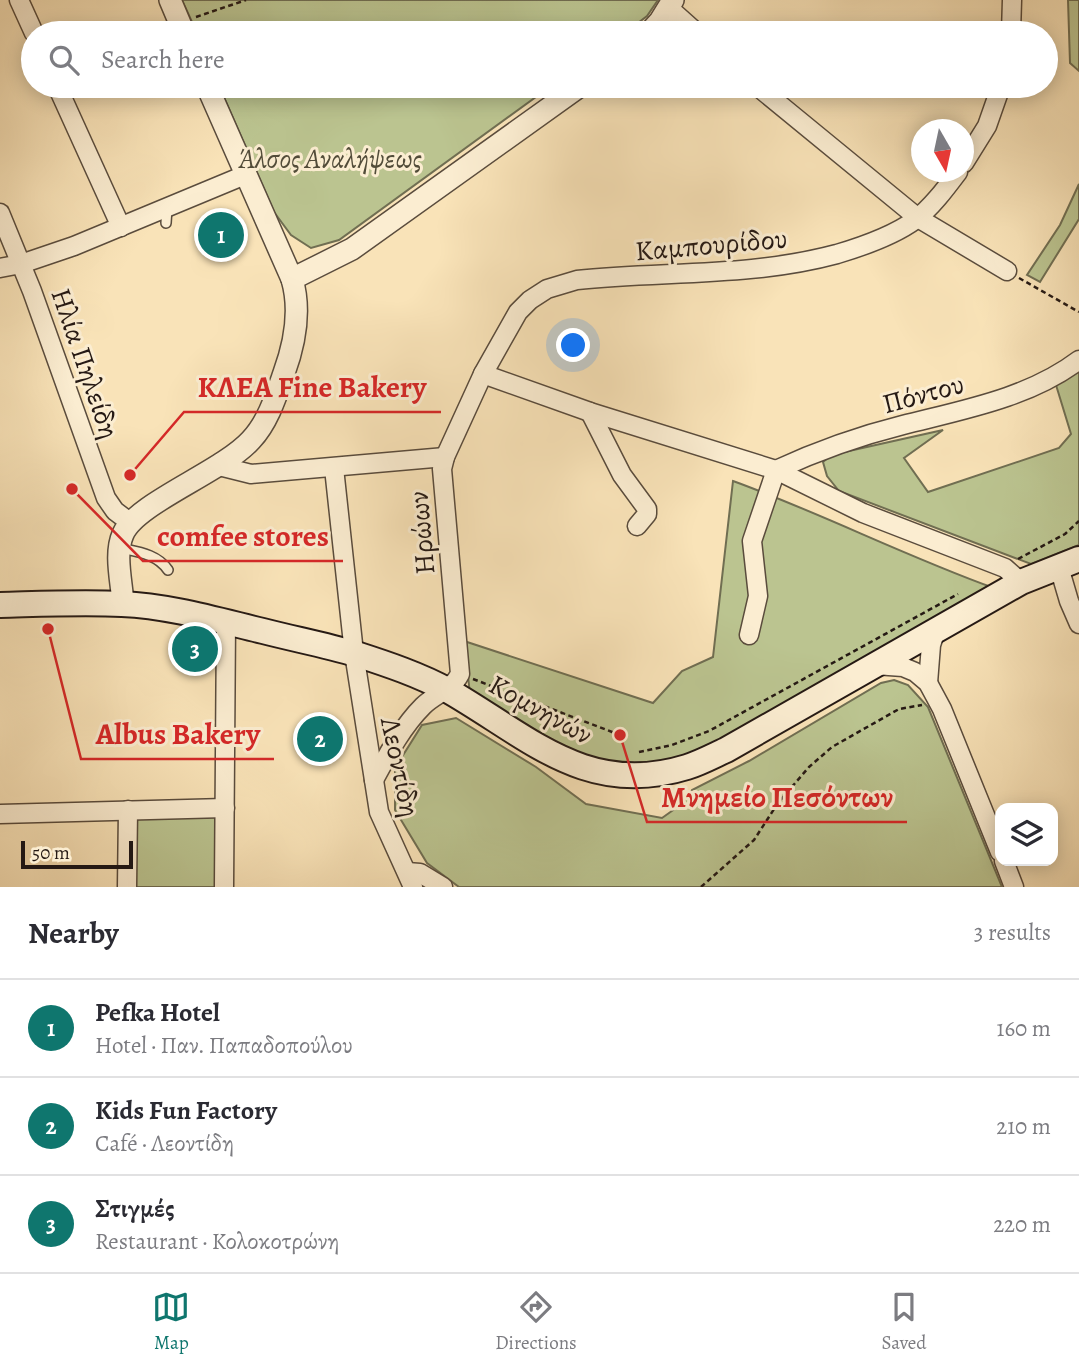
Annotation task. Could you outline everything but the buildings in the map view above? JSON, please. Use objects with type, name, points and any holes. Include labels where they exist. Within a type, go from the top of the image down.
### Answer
[{"type":"main road","name":"Κομνηνών","points":[[0,605],[123,604],[226,622],[354,653],[405,671],[454,682],[550,754],[575,766],[602,774],[632,777],[689,767],[713,756],[936,630],[1013,575],[1069,563]]},
{"type":"street","points":[[19,0],[29,21]]},
{"type":"street","points":[[170,0],[179,21]]},
{"type":"street","points":[[1011,21],[1012,0]]},
{"type":"street","points":[[658,21],[671,4],[686,21]]},
{"type":"street","points":[[62,98],[121,227]]},
{"type":"street","points":[[123,604],[120,548],[122,536],[131,523],[153,505],[219,466],[252,439],[277,392],[289,356],[297,315],[292,279],[212,98]]},
{"type":"street","points":[[292,279],[352,249],[563,98]]},
{"type":"street","points":[[772,98],[918,218],[1007,271]]},
{"type":"street","points":[[974,146],[986,126],[996,98]]},
{"type":"street","points":[[0,268],[21,264],[121,227],[167,215],[245,175]]},
{"type":"street","name":"Καμπουρίδου","points":[[484,374],[522,308],[537,295],[554,286],[593,279],[715,273],[786,266],[856,248],[898,231],[918,218],[949,182]]},
{"type":"street","name":"Ηλία Πηλείδη","points":[[0,214],[33,291],[106,498],[114,511],[131,523]]},
{"type":"street","name":"Πόντου","points":[[776,470],[818,451],[862,436],[995,401],[1050,378],[1079,360]]},
{"type":"street","points":[[484,374],[590,412],[776,470],[897,528],[1013,575]]},
{"type":"street","name":"Ηρώων","points":[[454,682],[442,480],[445,457],[484,374]]},
{"type":"street","points":[[590,412],[622,475],[647,509],[647,514],[637,526]]},
{"type":"street","points":[[219,466],[251,474],[445,457]]},
{"type":"street","name":"Λεοντίδη","points":[[334,468],[354,653],[374,780],[382,820],[410,879]]},
{"type":"street","points":[[749,635],[758,596],[752,541],[776,470]]},
{"type":"street","points":[[1069,563],[1069,601],[1079,624]]},
{"type":"street","points":[[224,887],[226,622]]},
{"type":"street","points":[[928,683],[931,645],[936,630]]},
{"type":"street","points":[[873,664],[903,667],[915,672],[928,683],[939,702],[995,840]]},
{"type":"street","points":[[374,780],[396,740],[424,705],[454,682]]},
{"type":"street","points":[[0,814],[225,808]]},
{"type":"street","points":[[127,887],[128,810]]},
{"type":"street","points":[[1006,866],[1014,887]]},
{"type":"street","points":[[410,879],[420,873],[443,887]]},
{"type":"lane","points":[[120,548],[145,553],[163,563],[168,570]]},
{"type":"path","points":[[198,21],[246,0]]},
{"type":"path","points":[[1007,271],[1079,312]]},
{"type":"path","points":[[1013,575],[1079,522]]},
{"type":"path","points":[[639,752],[672,745],[709,731],[957,594]]},
{"type":"path","points":[[454,682],[620,735]]},
{"type":"path","points":[[701,887],[754,840],[778,803],[809,767],[832,747],[899,709],[939,702]]},
{"type":"green space","points":[[182,0],[658,0],[641,21],[192,21]]},
{"type":"green space","points":[[1068,0],[1079,0],[1079,71],[1070,63]]},
{"type":"green space","name":"Άλσος Αναλήψεως","points":[[224,98],[534,98],[339,240],[311,248],[291,235],[274,212]]},
{"type":"green space","points":[[1079,184],[1079,219],[1040,282],[1027,275],[1060,225]]},
{"type":"green space","points":[[1079,370],[1079,545],[1031,564],[839,491],[827,476],[823,462],[831,455],[943,430],[904,458],[928,492],[1059,448],[1071,434],[1056,385]]},
{"type":"green space","points":[[733,481],[994,588],[699,753],[635,768],[576,754],[470,694],[464,641],[653,703],[682,671],[713,657]]},
{"type":"green space","points":[[894,680],[908,685],[928,707],[1002,887],[459,887],[427,863],[395,810],[395,768],[422,725],[456,718],[536,767],[586,804],[662,818],[683,803],[692,790],[749,761],[881,683]]},
{"type":"green space","points":[[221,812],[218,887],[135,887],[135,816]]},
{"type":"place","name":"Pefka Hotel","points":[[221,235]]},
{"type":"place","name":"ΚΛΕΑ Fine Bakery","points":[[130,475]]},
{"type":"place","name":"comfee stores","points":[[72,489]]},
{"type":"place","name":"Albus Bakery","points":[[48,629]]},
{"type":"place","name":"Στιγμές","points":[[195,649]]},
{"type":"place","name":"Μνημείο Πεσόντων","points":[[620,735]]},
{"type":"place","name":"Kids Fun Factory","points":[[320,739]]}]
